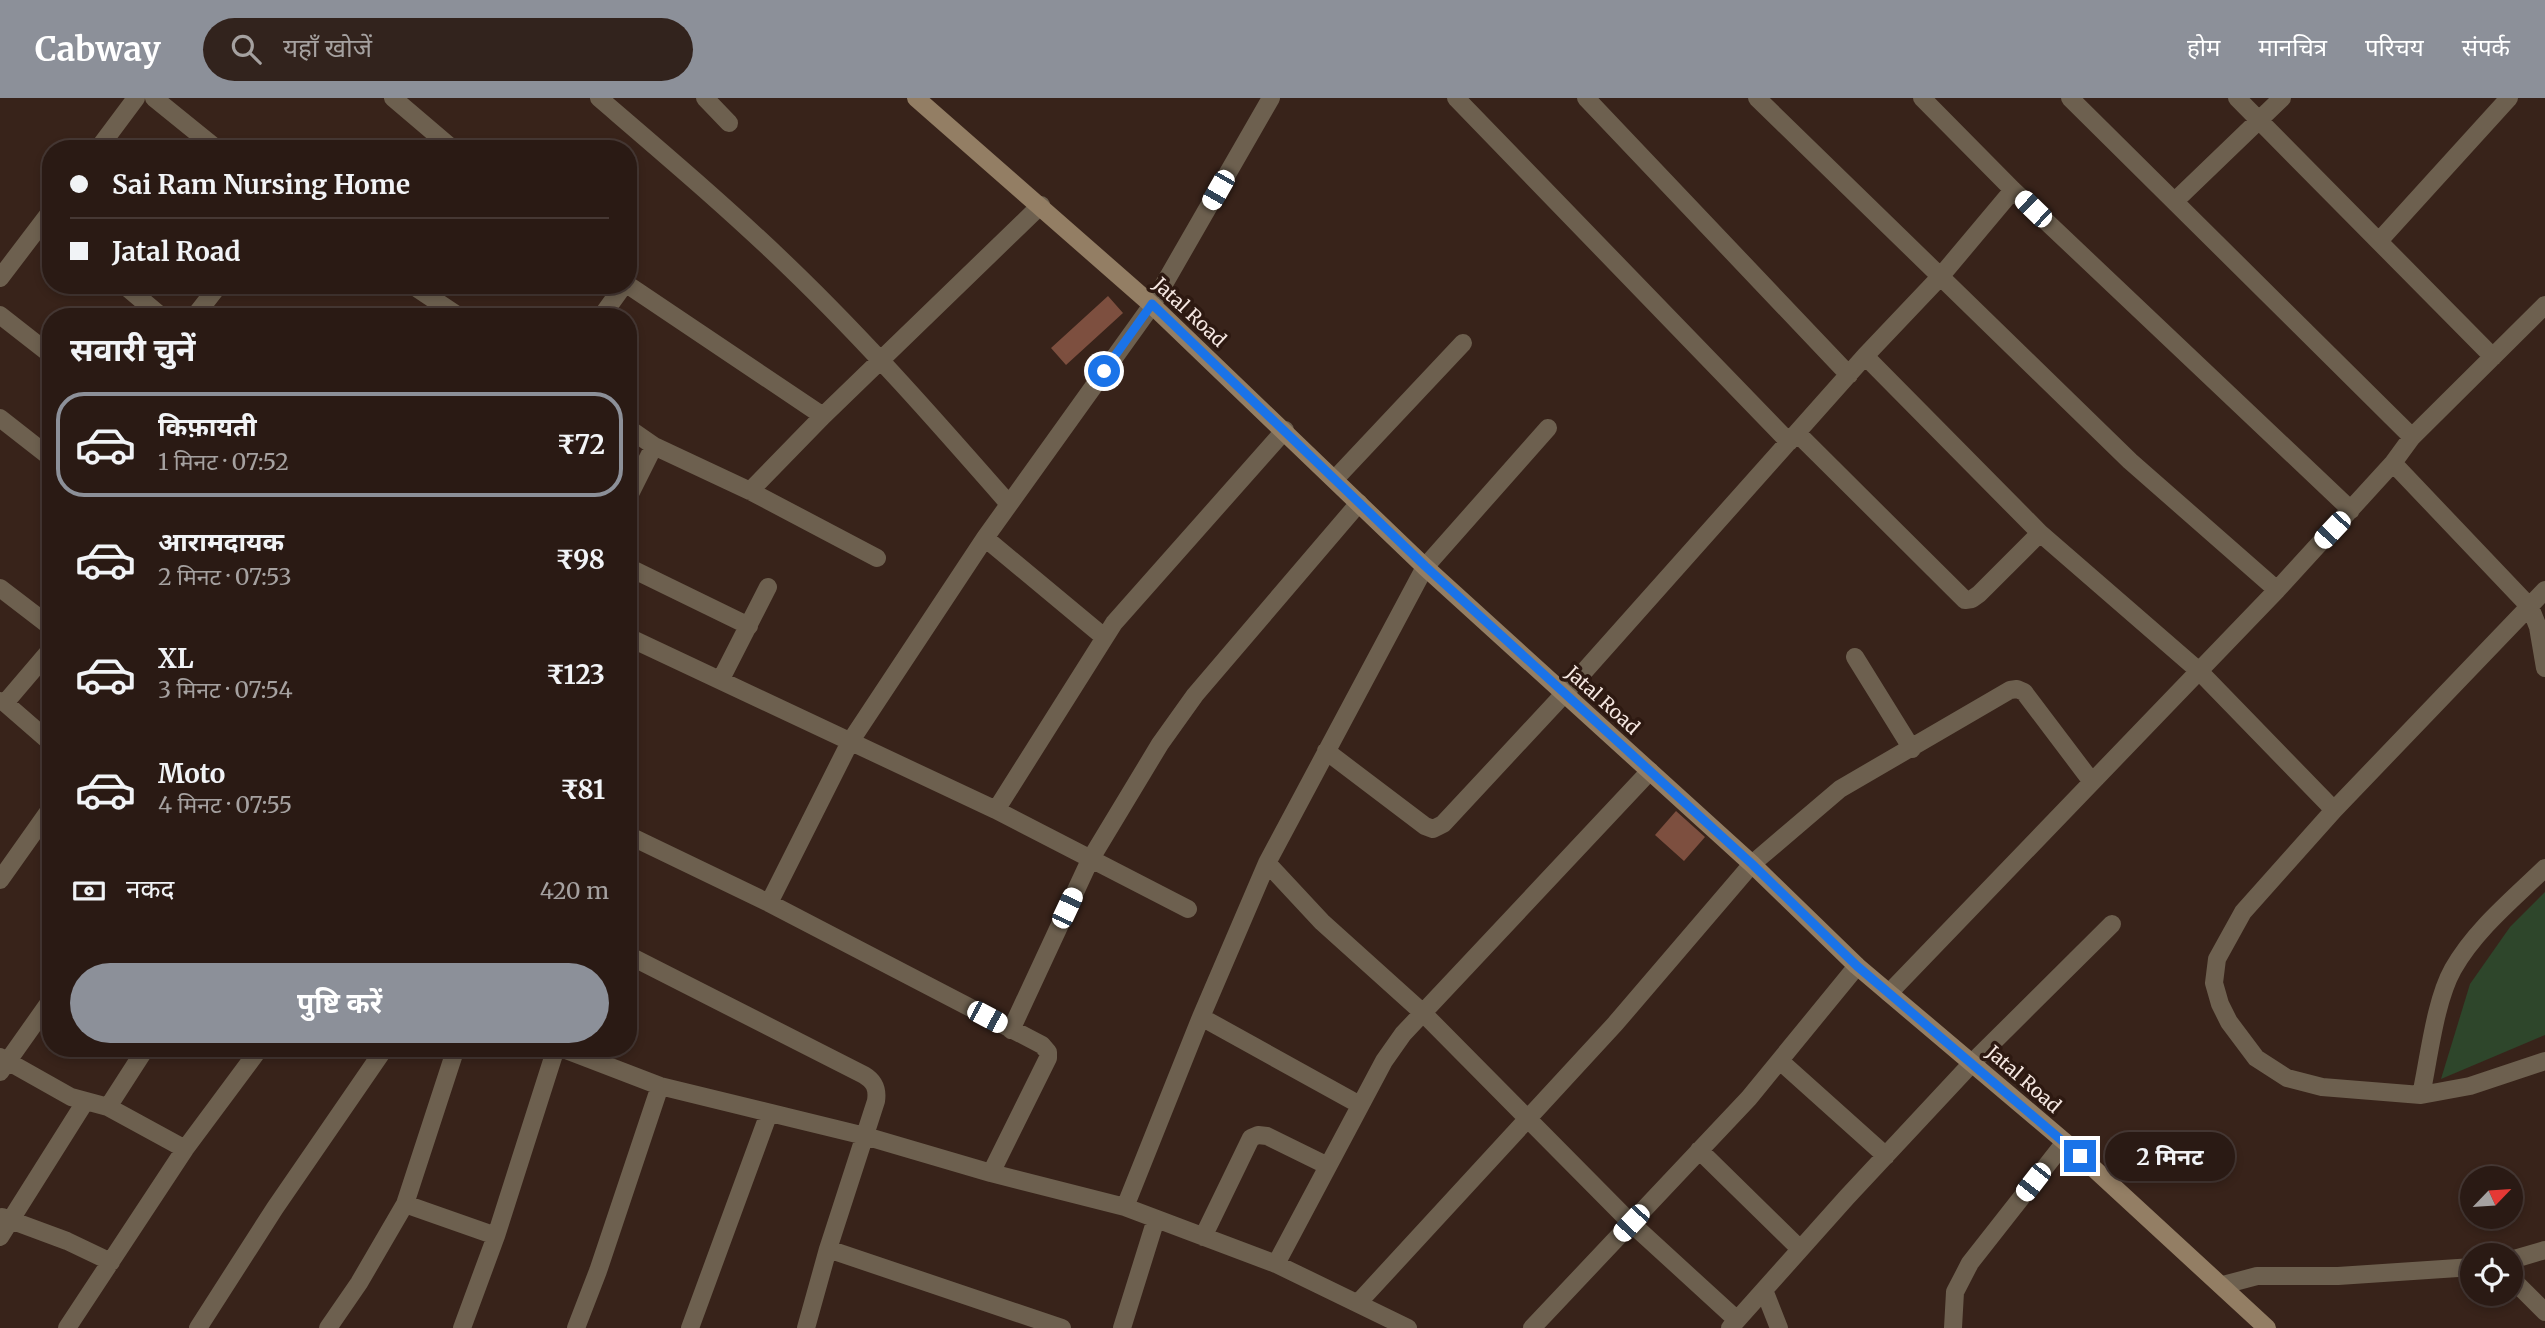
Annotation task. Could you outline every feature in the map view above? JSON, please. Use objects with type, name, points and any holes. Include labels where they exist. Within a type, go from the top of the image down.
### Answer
[{"type":"main road","name":"Jatal Road","points":[[923,100],[1152,304],[1425,566],[1752,864],[1857,966],[2065,1142],[2267,1328]]},
{"type":"street","points":[[105,140],[136,98]]},
{"type":"street","points":[[154,98],[206,140]]},
{"type":"street","points":[[393,98],[442,140]]},
{"type":"street","points":[[599,98],[789,266],[881,360],[1009,504]]},
{"type":"street","points":[[705,98],[729,123]]},
{"type":"street","points":[[769,903],[850,742],[985,538],[1152,304],[1271,98]]},
{"type":"street","points":[[1456,98],[1793,437],[1965,600],[1979,594],[2040,533]]},
{"type":"street","points":[[1586,98],[1849,375]]},
{"type":"street","points":[[1757,98],[2130,461],[2277,590]]},
{"type":"street","points":[[1922,98],[2013,190],[2351,510]]},
{"type":"street","points":[[2070,98],[2412,437]]},
{"type":"street","points":[[2237,98],[2493,357]]},
{"type":"street","points":[[2175,201],[2282,98]]},
{"type":"street","points":[[2379,241],[2509,98]]},
{"type":"street","points":[[1326,751],[1414,819],[1433,830],[1443,824],[1564,694],[1865,356],[1940,277],[2013,190]]},
{"type":"street","points":[[750,491],[822,416],[1041,205]]},
{"type":"street","points":[[0,278],[42,227]]},
{"type":"street","points":[[637,292],[822,416]]},
{"type":"street","points":[[135,294],[151,308]]},
{"type":"street","points":[[201,308],[212,294]]},
{"type":"street","points":[[426,294],[446,308]]},
{"type":"street","points":[[608,308],[619,294]]},
{"type":"street","points":[[1889,993],[2277,590],[2393,463],[2412,437],[2545,305]]},
{"type":"street","points":[[0,315],[42,348]]},
{"type":"street","points":[[1335,479],[1463,343]]},
{"type":"street","points":[[1865,356],[2040,533],[2199,671],[2334,810]]},
{"type":"street","points":[[0,418],[42,451]]},
{"type":"street","points":[[1125,1207],[1201,1017],[1267,863],[1425,566],[1548,428]]},
{"type":"street","points":[[996,810],[1104,637],[1150,580],[1285,430]]},
{"type":"street","points":[[637,434],[654,446],[750,491],[877,558]]},
{"type":"street","points":[[637,480],[654,446]]},
{"type":"street","points":[[2393,463],[2530,607],[2539,627],[2545,668]]},
{"type":"street","points":[[1011,1030],[1090,860],[1160,744],[1195,695],[1359,503]]},
{"type":"street","points":[[985,538],[1104,637]]},
{"type":"street","points":[[637,571],[749,626]]},
{"type":"street","points":[[721,679],[768,587]]},
{"type":"street","points":[[0,588],[42,620]]},
{"type":"street","points":[[2545,590],[2334,810],[2243,912],[2217,959],[2214,983],[2229,1022],[2256,1058],[2287,1078],[2322,1087],[2421,1096],[2470,1086],[2545,1061]]},
{"type":"street","points":[[637,641],[996,810],[1188,909]]},
{"type":"street","points":[[1855,657],[1912,749]]},
{"type":"street","points":[[42,659],[3,702],[42,735]]},
{"type":"street","points":[[1358,1303],[1615,1024],[1752,864],[1840,789],[2010,690],[2017,689],[2024,692],[2092,782]]},
{"type":"street","points":[[1276,1264],[1384,1061],[1423,1013],[1650,771]]},
{"type":"street","points":[[0,880],[42,821]]},
{"type":"street","points":[[637,839],[769,903],[1042,1045],[1048,1052],[1048,1058],[991,1173]]},
{"type":"street","points":[[1267,863],[1322,922],[1423,1013],[1526,1119],[1734,1324],[1973,1062],[2112,924]]},
{"type":"street","points":[[2421,1096],[2442,995],[2453,970],[2495,916],[2545,868]]},
{"type":"street","points":[[637,960],[871,1079],[877,1092],[806,1328]]},
{"type":"street","points":[[1532,1328],[1780,1062],[1857,966]]},
{"type":"street","points":[[42,1012],[2,1064],[71,1097],[108,1107],[185,1149]]},
{"type":"street","points":[[1201,1017],[1360,1105]]},
{"type":"street","points":[[108,1107],[140,1057]]},
{"type":"street","points":[[67,1328],[185,1149],[253,1057]]},
{"type":"street","points":[[198,1328],[275,1208],[379,1057]]},
{"type":"street","points":[[328,1328],[359,1283],[405,1204],[453,1057]]},
{"type":"street","points":[[462,1328],[496,1236],[553,1057]]},
{"type":"street","points":[[584,1057],[660,1086],[865,1136],[991,1173],[1125,1207],[1276,1264],[1408,1328]]},
{"type":"street","points":[[1780,1062],[1886,1156]]},
{"type":"street","points":[[576,1328],[660,1086]]},
{"type":"street","points":[[0,1237],[6,1218],[85,1102]]},
{"type":"street","points":[[690,1328],[769,1113]]},
{"type":"street","points":[[1203,1237],[1251,1138],[1258,1135],[1267,1136],[1328,1166]]},
{"type":"street","points":[[1953,1328],[1955,1292],[1970,1263],[2065,1142]]},
{"type":"street","points":[[1699,1150],[1800,1249]]},
{"type":"street","points":[[405,1204],[496,1236]]},
{"type":"street","points":[[6,1218],[67,1241],[111,1262]]},
{"type":"street","points":[[1122,1328],[1156,1219]]},
{"type":"street","points":[[828,1250],[1062,1328]]},
{"type":"street","points":[[2523,1256],[2545,1250]]},
{"type":"street","points":[[2223,1285],[2258,1276],[2338,1276],[2460,1268]]},
{"type":"street","points":[[1764,1290],[1779,1328]]},
{"type":"street","points":[[2523,1290],[2545,1312]]},
{"type":"green space","points":[[2545,892],[2545,1035],[2441,1079],[2470,984],[2510,927]]},
{"type":"building","points":[[1108,296],[1123,313],[1066,365],[1051,348]]},
{"type":"building","points":[[1676,811],[1705,837],[1684,861],[1655,835]]},
{"type":"route","points":[[1104,371],[1152,304],[1425,566],[1752,864],[1857,966],[1973,1062],[2080,1156]]}]
